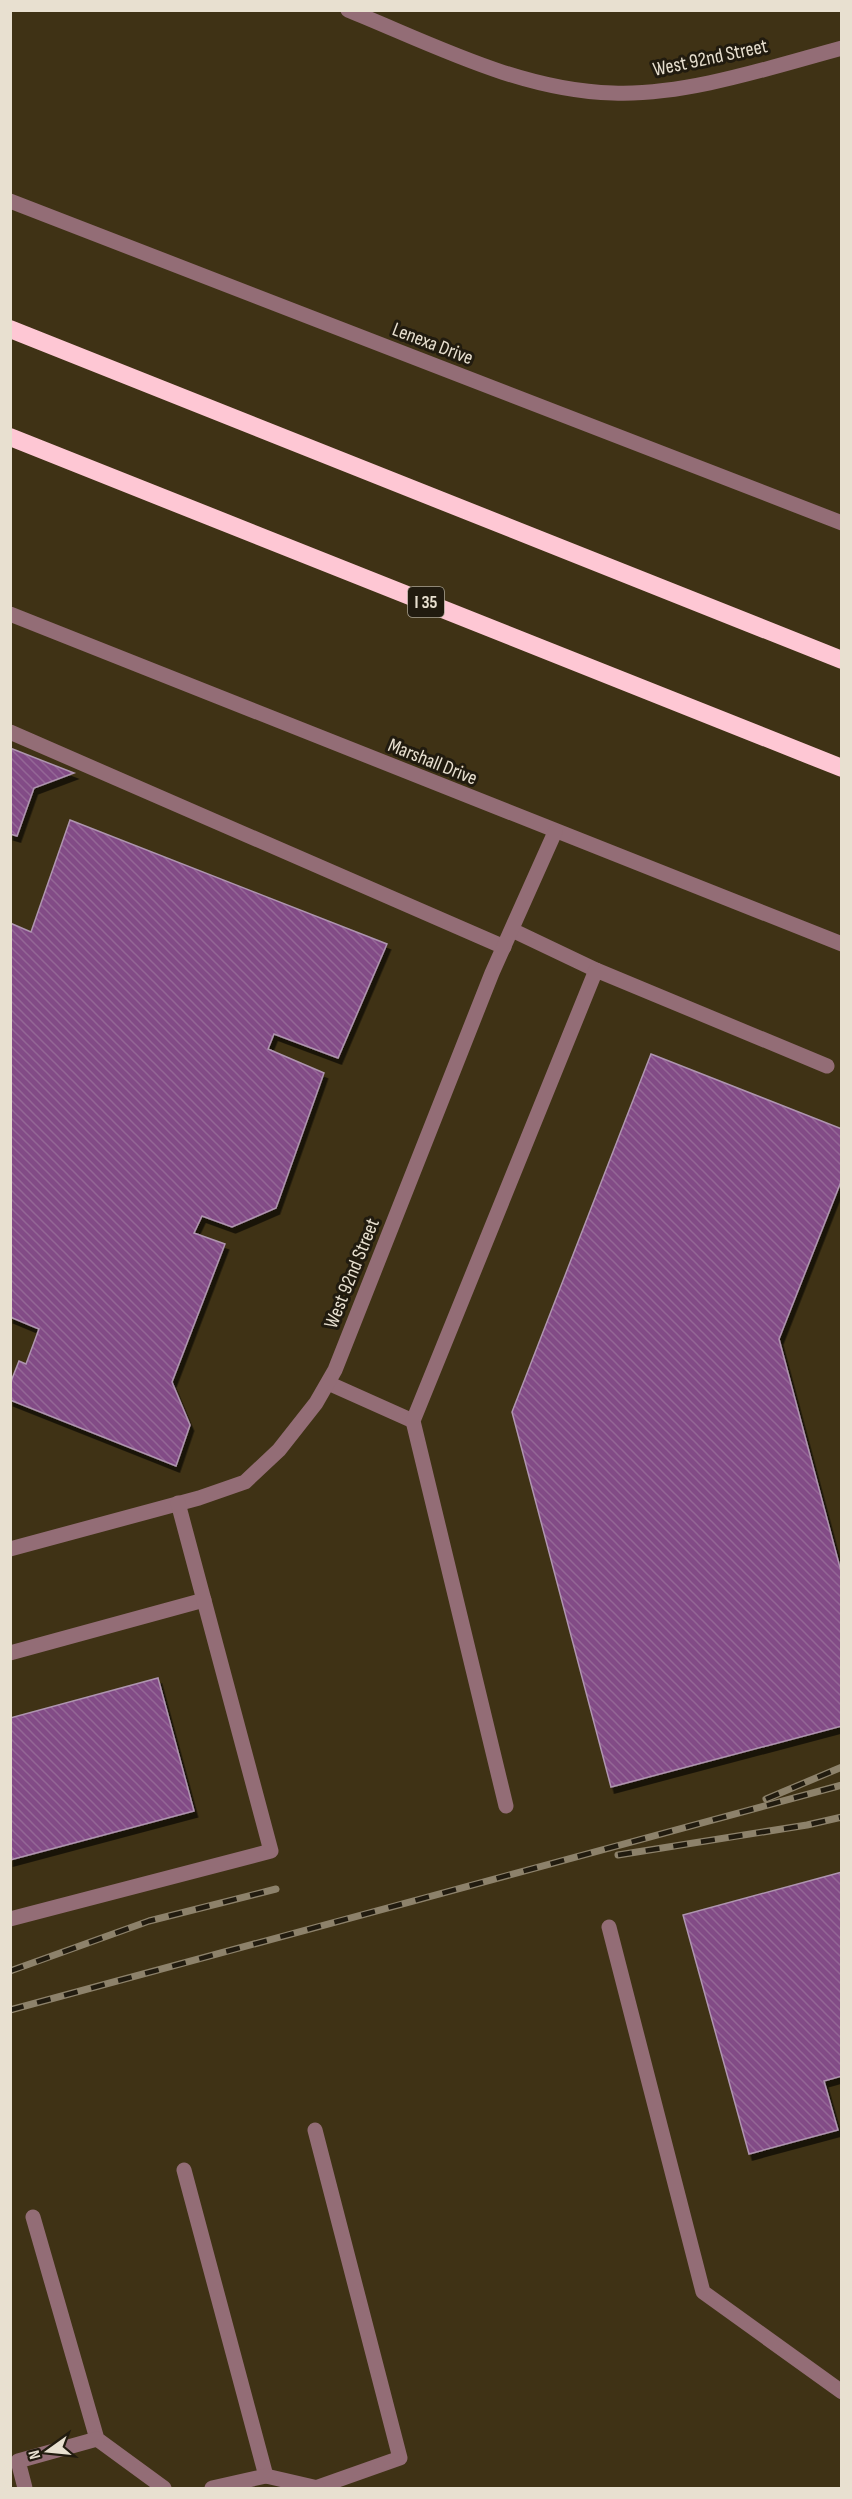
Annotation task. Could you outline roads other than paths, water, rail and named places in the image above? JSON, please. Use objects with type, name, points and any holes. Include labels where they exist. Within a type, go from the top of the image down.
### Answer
[{"type":"highway","points":[[10,329],[842,660]]},
{"type":"highway","name":"I 35","points":[[10,437],[842,768]]},
{"type":"street","name":"West 92nd Street","points":[[348,10],[502,71],[547,84],[613,93],[679,88],[842,48]]},
{"type":"street","name":"Lenexa Drive","points":[[10,201],[842,523]]},
{"type":"street","name":"Marshall Drive","points":[[10,614],[842,944]]},
{"type":"street","points":[[10,732],[504,947]]},
{"type":"street","name":"West 92nd Street","points":[[10,1549],[178,1503],[245,1482],[279,1450],[335,1370],[504,947],[555,832]]},
{"type":"street","points":[[512,930],[596,970],[827,1066]]},
{"type":"street","points":[[506,1806],[413,1420],[596,970]]},
{"type":"street","points":[[328,1383],[413,1420]]},
{"type":"street","points":[[10,1918],[271,1851],[178,1503]]},
{"type":"street","points":[[10,1653],[204,1600]]},
{"type":"street","points":[[609,1927],[703,2292],[842,2392]]},
{"type":"street","points":[[212,2488],[266,2476],[318,2488],[400,2458],[315,2130]]},
{"type":"street","points":[[184,2170],[266,2476]]},
{"type":"street","points":[[33,2217],[97,2439],[164,2488]]},
{"type":"street","points":[[25,2488],[18,2461],[97,2439]]},
{"type":"railway","points":[[766,1799],[842,1767]]},
{"type":"railway","points":[[10,2010],[842,1785]]},
{"type":"railway","points":[[618,1855],[807,1825],[842,1817]]},
{"type":"railway","points":[[10,1971],[149,1921],[276,1889]]}]
